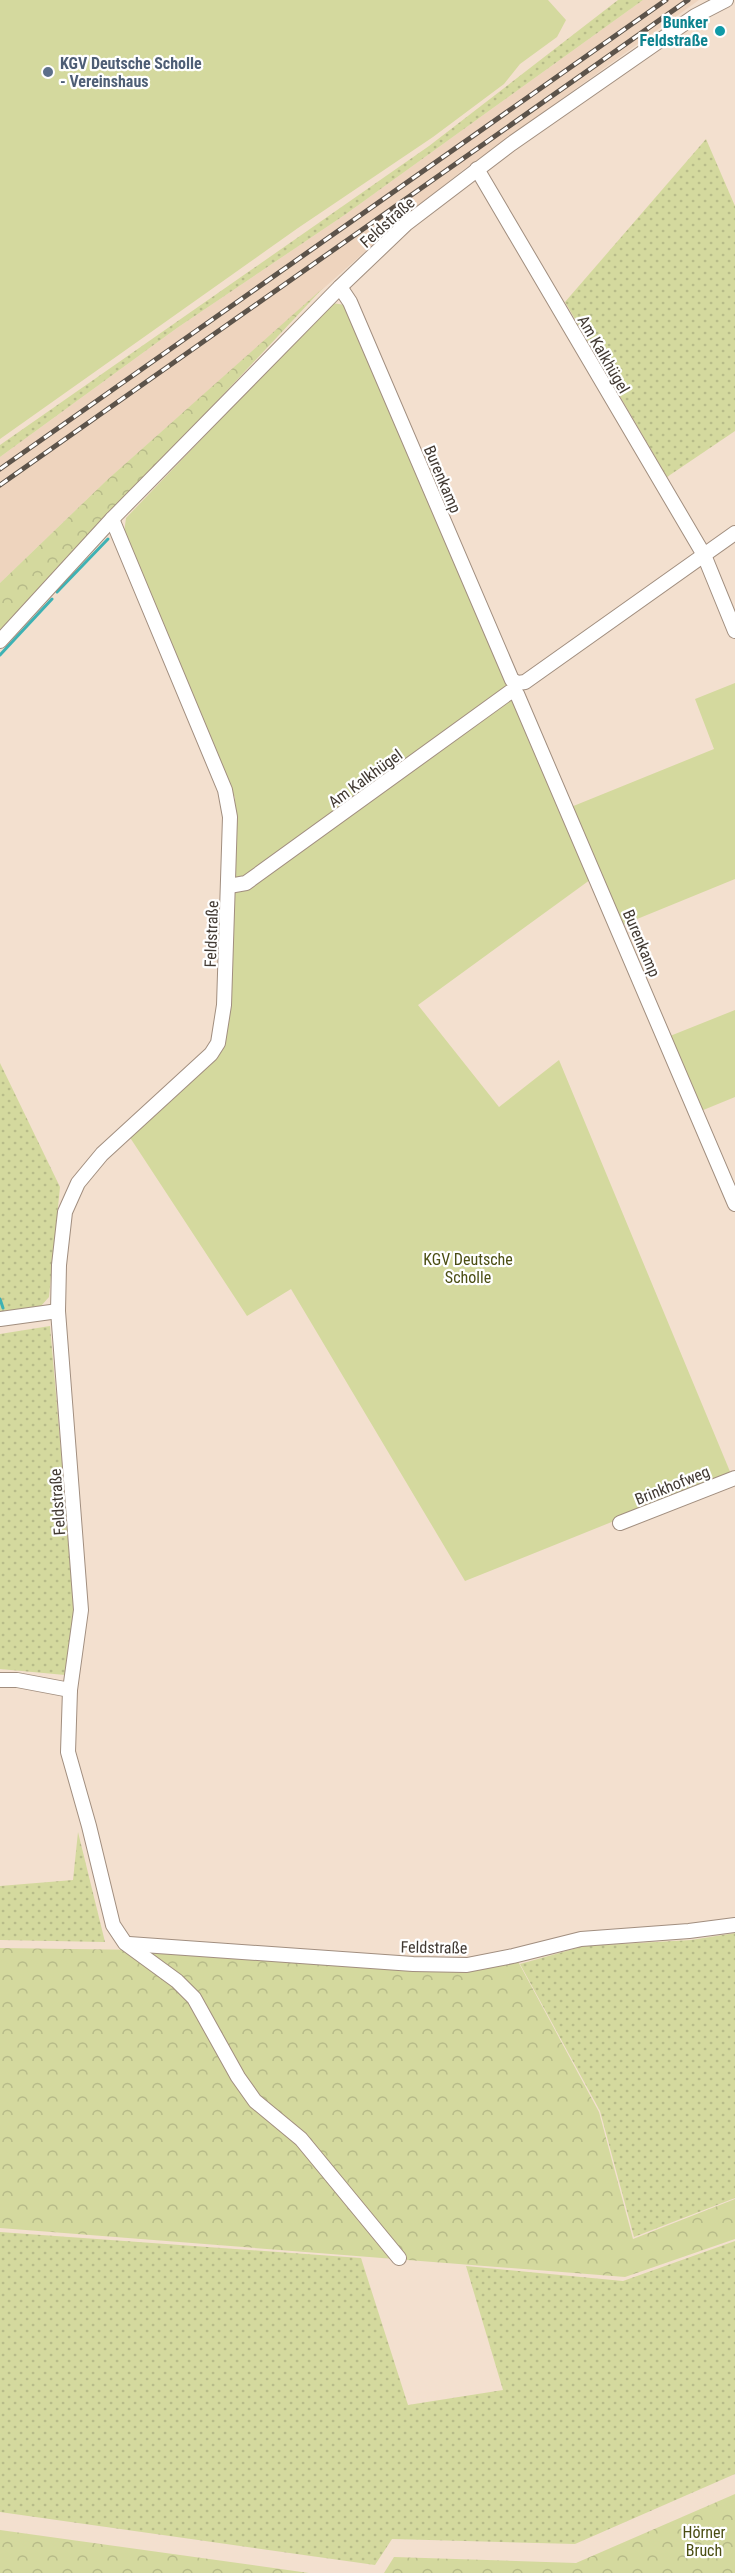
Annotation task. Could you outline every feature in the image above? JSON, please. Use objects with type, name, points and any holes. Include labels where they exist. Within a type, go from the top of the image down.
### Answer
[{"type":"street","name":"Feldstraße","points":[[0,641],[112,519],[340,287],[406,224],[477,169],[695,16],[726,0]]},
{"type":"street","name":"Am Kalkhügel","points":[[477,169],[704,555]]},
{"type":"street","name":"Burenkamp","points":[[340,287],[350,302],[517,688],[735,1204]]},
{"type":"street","name":"Feldstraße","points":[[112,519],[225,790],[230,816],[229,886],[224,1005],[218,1043],[212,1054],[102,1154],[78,1183],[65,1212],[59,1265],[58,1311],[81,1610],[70,1690],[68,1752],[113,1924],[125,1943],[177,1981],[194,1998],[238,2077],[255,2101],[301,2139],[399,2258]]},
{"type":"street","name":"Am Kalkhügel","points":[[229,886],[246,883],[735,533]]},
{"type":"street","points":[[704,555],[735,631]]},
{"type":"street","points":[[0,1319],[58,1311]]},
{"type":"street","name":"Brinkhofweg","points":[[620,1523],[735,1478]]},
{"type":"street","points":[[0,1680],[17,1680],[70,1690]]},
{"type":"street","name":"Feldstraße","points":[[129,1944],[413,1964],[467,1965],[581,1939],[689,1931],[735,1925]]},
{"type":"shaded area","points":[[643,0],[699,0],[463,170],[403,218],[107,480],[0,583],[0,457],[177,328],[346,214]]},
{"type":"green space","points":[[0,0],[548,0],[566,20],[557,37],[520,64],[504,84],[433,137],[298,228],[0,439]]},
{"type":"green space","points":[[618,0],[643,0],[346,214],[177,328],[0,457],[0,445],[429,146]]},
{"type":"green space","points":[[706,139],[735,206],[735,431],[667,477],[565,302]]},
{"type":"green space","points":[[323,288],[0,633],[0,583],[107,480]]},
{"type":"green space","name":"KGV Deutsche Scholle","points":[[332,303],[345,305],[571,807],[714,749],[695,699],[735,683],[735,879],[620,926],[670,1036],[735,1010],[735,1097],[696,1113],[594,877],[418,1005],[499,1107],[559,1060],[731,1474],[465,1581],[291,1289],[247,1316],[129,1136],[226,1044],[229,869],[235,798],[124,533],[126,518]]},
{"type":"green space","points":[[0,1063],[60,1187],[49,1297],[41,1306],[0,1314]]},
{"type":"green space","points":[[50,1326],[75,1610],[65,1675],[0,1669],[0,1334]]},
{"type":"green space","points":[[78,1832],[105,1942],[0,1940],[0,1886],[73,1880]]},
{"type":"green space","points":[[735,1933],[735,2198],[634,2237],[600,2111],[520,1964],[584,1946],[691,1940]]},
{"type":"green space","points":[[0,1948],[146,1950],[457,1962],[514,1954],[599,2112],[633,2239],[735,2199],[735,2239],[625,2277],[0,2228]]},
{"type":"green space","points":[[0,2232],[361,2258],[408,2405],[503,2390],[466,2266],[623,2281],[735,2241],[735,2474],[575,2544],[392,2539],[375,2565],[0,2512]]},
{"type":"green space","name":"Hörner Bruch","points":[[735,2494],[735,2573],[384,2573],[394,2557],[576,2563]]},
{"type":"green space","points":[[0,2530],[309,2573],[0,2573]]},
{"type":"waterway","points":[[57,592],[108,539]]},
{"type":"waterway","points":[[0,655],[52,599]]},
{"type":"waterway","points":[[0,1299],[3,1308]]},
{"type":"railway","points":[[0,469],[666,0]]},
{"type":"railway","points":[[0,485],[688,0]]},
{"type":"place","name":"Bunker Feldstraße","points":[[720,31]]},
{"type":"place","name":"KGV Deutsche Scholle - Vereinshaus","points":[[48,72]]}]
